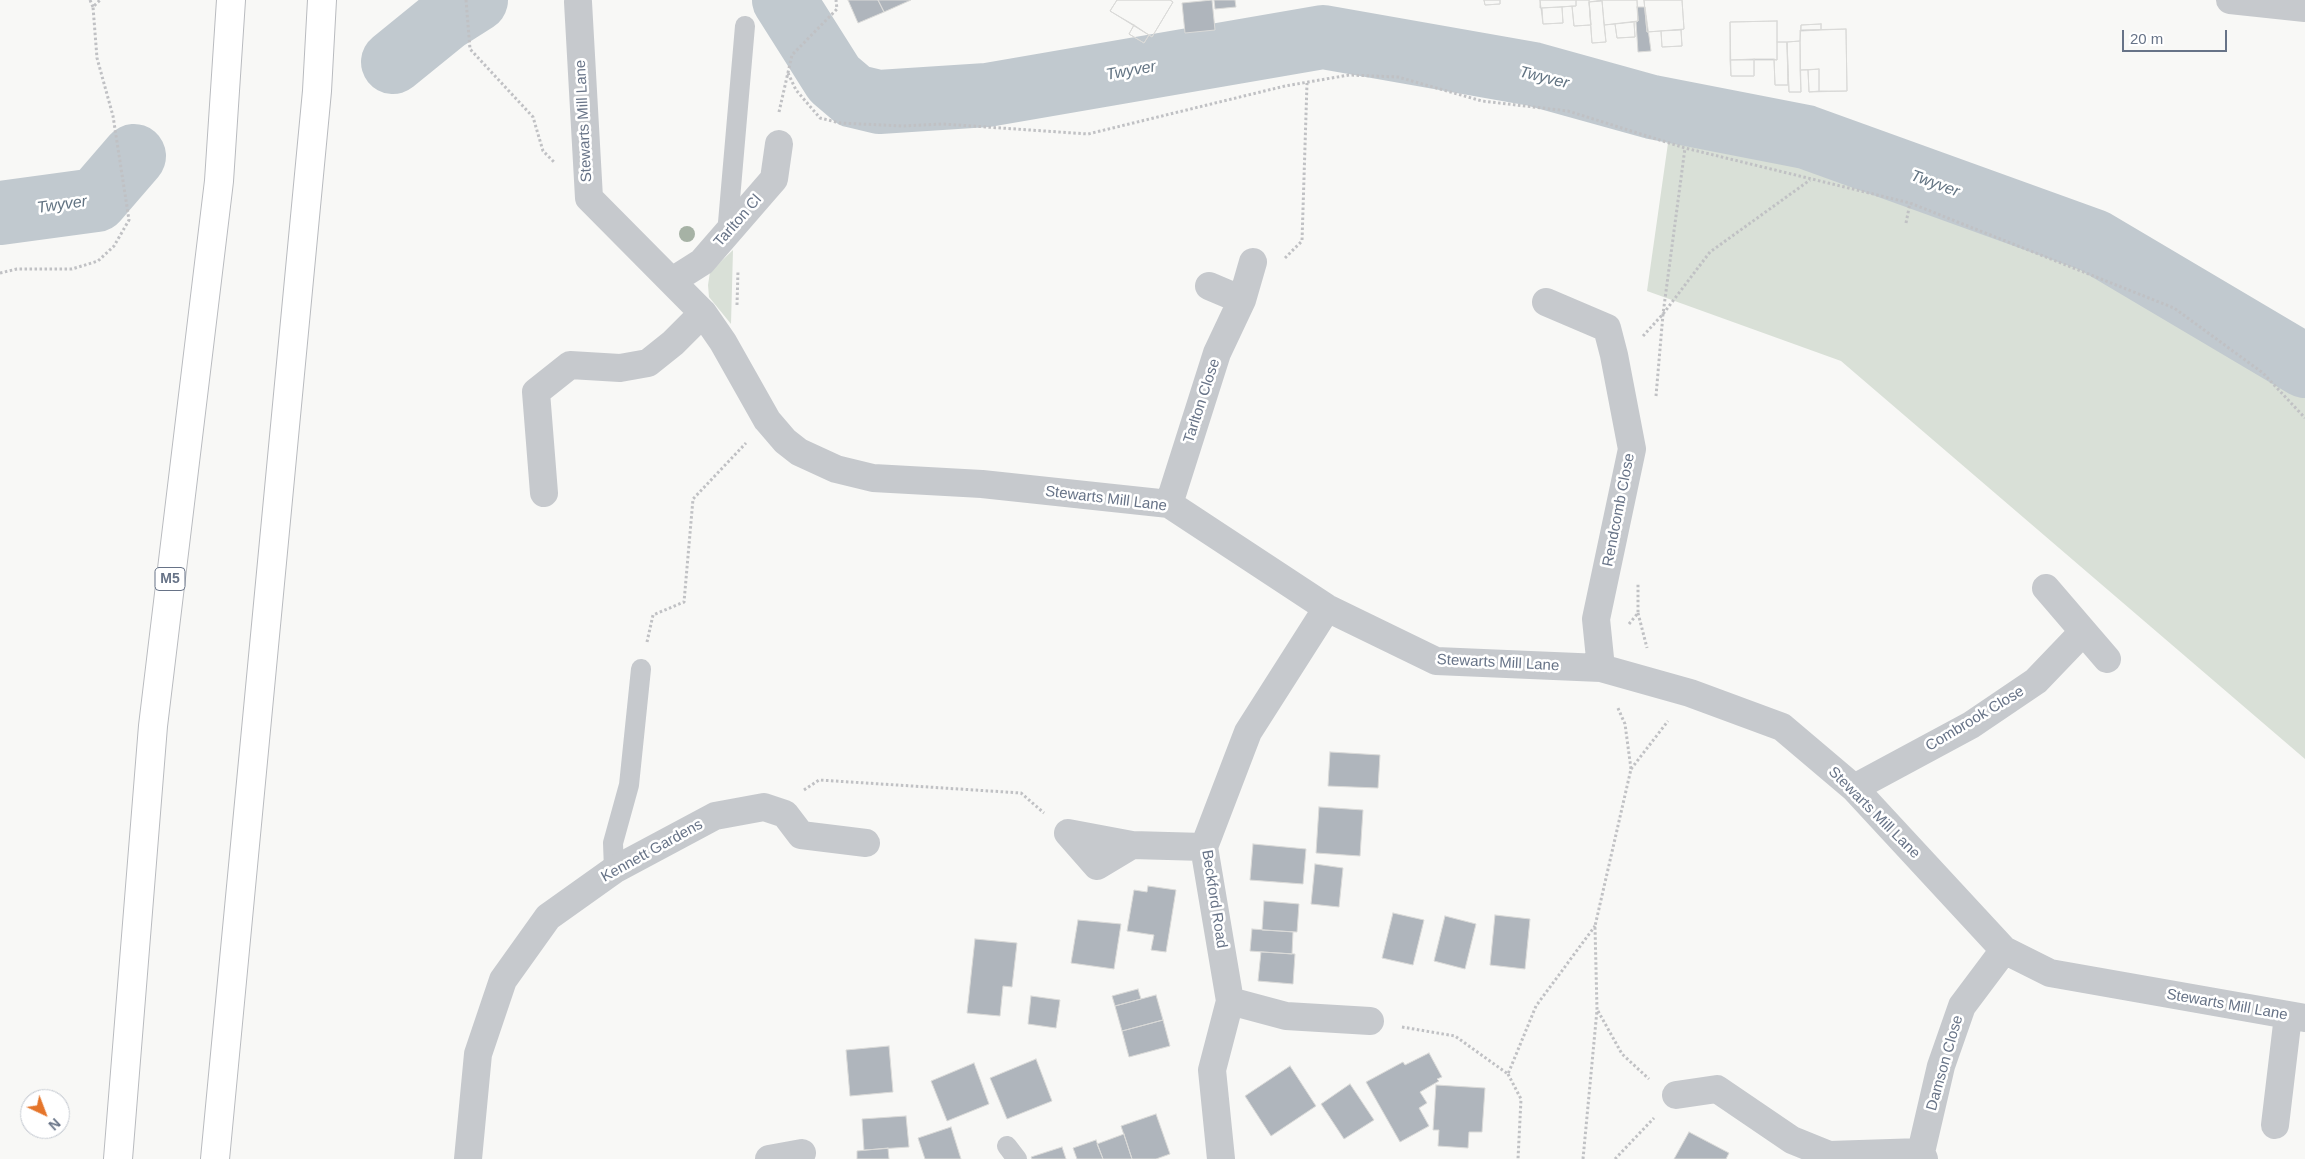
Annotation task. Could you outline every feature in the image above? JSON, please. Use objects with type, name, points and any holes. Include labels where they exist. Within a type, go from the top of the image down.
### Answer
[{"type":"highway","name":"M5","points":[[118,1159],[153,726],[218,182],[231,0]]},
{"type":"highway","points":[[214,1159],[316,101],[322,0]]},
{"type":"street","points":[[2230,0],[2305,8]]},
{"type":"street","name":"Stewarts Mill Lane","points":[[578,2],[589,198],[703,313],[723,342],[767,420],[785,441],[799,452],[836,469],[874,478],[982,484],[1169,504],[1328,608],[1436,661],[1601,668],[1690,693],[1782,727],[1854,788],[2004,950],[2050,973],[2296,1017]]},
{"type":"street","name":"Tarlton Cl","points":[[672,281],[702,262],[728,234],[774,178],[779,144]]},
{"type":"street","name":"Tarlton Close","points":[[1169,504],[1217,352],[1242,300],[1253,262]]},
{"type":"street","points":[[1209,286],[1242,300]]},
{"type":"street","name":"Rendcomb Close","points":[[1546,302],[1607,328],[1632,449],[1596,619],[1601,668]]},
{"type":"street","points":[[544,493],[536,392],[570,365],[620,368],[648,363],[673,343],[703,313]]},
{"type":"street","points":[[2046,588],[2107,659]]},
{"type":"street","name":"Beckford Road","points":[[1221,1159],[1212,1070],[1230,1001],[1204,847],[1248,732],[1328,608]]},
{"type":"street","name":"Combrook Close","points":[[1854,788],[1971,724],[2036,681],[2082,632]]},
{"type":"street","name":"Kennett Gardens","points":[[468,1159],[478,1054],[504,980],[548,917],[614,870],[715,816],[764,807],[785,814]]},
{"type":"street","points":[[785,814],[801,835],[866,843]]},
{"type":"street","points":[[1068,833],[1132,845],[1204,847]]},
{"type":"street","name":"Damson Close","points":[[1923,1155],[1941,1066],[1962,1006],[2004,950]]},
{"type":"street","points":[[1230,1001],[1286,1016],[1370,1021]]},
{"type":"street","points":[[2275,1125],[2296,1017]]},
{"type":"street","points":[[1676,1095],[1717,1089],[1792,1140],[1829,1155],[1923,1155]]},
{"type":"street","points":[[768,1159],[802,1153]]},
{"type":"lane","points":[[728,234],[745,26]]},
{"type":"lane","points":[[614,870],[613,843],[629,785],[642,669]]},
{"type":"path","points":[[0,273],[17,269],[72,269],[98,261],[114,246],[129,220],[113,116],[98,58],[93,7],[90,0]]},
{"type":"path","points":[[93,7],[100,0]]},
{"type":"path","points":[[466,0],[470,49],[533,117],[543,150],[589,198]]},
{"type":"path","points":[[836,0],[837,9],[792,55],[788,73],[796,90],[820,118],[858,124],[903,126],[943,124],[1088,134],[1285,86],[1349,75],[1398,77],[1482,101],[1568,112],[1684,148],[1910,203],[2174,308],[2263,374],[2305,418]]},
{"type":"path","points":[[1282,260],[1302,241],[1307,83]]},
{"type":"path","points":[[1614,355],[1633,346],[1657,320],[1710,252],[1811,179]]},
{"type":"path","points":[[1906,223],[1910,203]]},
{"type":"path","points":[[723,342],[737,327],[738,243],[728,234]]},
{"type":"path","points":[[642,669],[653,615],[684,602],[693,500],[767,420]]},
{"type":"path","points":[[1583,1159],[1597,1010],[1595,926],[1631,769],[1625,724],[1601,668]]},
{"type":"path","points":[[1631,769],[1690,693]]},
{"type":"path","points":[[785,814],[796,795],[819,780],[1021,793],[1068,833]]},
{"type":"path","points":[[1508,1074],[1536,1006],[1595,926]]},
{"type":"path","points":[[1597,1010],[1622,1054],[1646,1077],[1676,1095],[1615,1159]]},
{"type":"path","points":[[1370,1021],[1455,1036],[1508,1074],[1521,1099],[1518,1159]]},
{"type":"shaded area","points":[[1672,115],[1816,133],[2107,234],[2305,347],[2305,759],[1841,361],[1647,291]]},
{"type":"shaded area","points":[[733,250],[731,324],[709,297],[708,285],[710,272]]},
{"type":"building","points":[[848,0],[878,0],[884,12],[858,23]]},
{"type":"building","points":[[878,0],[911,0],[884,12]]},
{"type":"building","points":[[1117,0],[1170,0],[1173,2],[1152,37],[1149,35],[1144,43],[1129,34],[1134,25],[1110,11]]},
{"type":"building","points":[[1117,0],[1170,0],[1173,2],[1152,37],[1110,11]]},
{"type":"building","points":[[1212,0],[1215,30],[1185,33],[1182,3]]},
{"type":"building","points":[[1214,0],[1235,0],[1236,7],[1215,9]]},
{"type":"building","points":[[1484,0],[1500,0],[1500,4],[1485,5]]},
{"type":"building","points":[[1484,0],[1500,0],[1500,4],[1485,5]]},
{"type":"building","points":[[1540,0],[1589,0],[1591,25],[1574,26],[1572,6],[1562,7],[1563,23],[1543,24]]},
{"type":"building","points":[[1540,0],[1576,0],[1576,6],[1540,8]]},
{"type":"building","points":[[1576,0],[1589,0],[1591,25],[1574,26],[1572,6],[1576,6]]},
{"type":"building","points":[[1602,0],[1637,0],[1638,21],[1604,25]]},
{"type":"building","points":[[1637,0],[1638,21],[1634,22],[1635,37],[1617,38],[1615,24],[1604,25],[1606,42],[1592,43],[1589,2]]},
{"type":"building","points":[[1644,0],[1682,0],[1684,29],[1681,30],[1682,46],[1662,47],[1661,31],[1647,32]]},
{"type":"building","points":[[1644,0],[1682,0],[1684,29],[1647,32]]},
{"type":"building","points":[[1602,1],[1606,42],[1592,43],[1589,2]]},
{"type":"building","points":[[1562,7],[1563,23],[1543,24],[1542,8]]},
{"type":"building","points":[[1637,7],[1645,7],[1651,51],[1638,52]]},
{"type":"building","points":[[1777,21],[1777,42],[1787,42],[1788,85],[1775,85],[1774,59],[1754,59],[1754,76],[1731,76],[1730,22]]},
{"type":"building","points":[[1777,21],[1777,60],[1730,60],[1730,22]]},
{"type":"building","points":[[1634,22],[1635,37],[1617,38],[1615,24]]},
{"type":"building","points":[[1821,24],[1821,30],[1846,29],[1847,91],[1809,92],[1808,70],[1800,70],[1801,92],[1789,92],[1787,42],[1800,41],[1801,25]]},
{"type":"building","points":[[1821,24],[1821,30],[1801,31],[1801,25]]},
{"type":"building","points":[[1134,25],[1149,35],[1144,43],[1129,34]]},
{"type":"building","points":[[1846,29],[1847,91],[1819,91],[1819,69],[1800,70],[1800,30]]},
{"type":"building","points":[[1681,30],[1682,46],[1662,47],[1661,31]]},
{"type":"building","points":[[1800,41],[1801,92],[1789,92],[1787,42]]},
{"type":"building","points":[[1777,42],[1787,42],[1788,85],[1775,85],[1774,59],[1777,60]]},
{"type":"building","points":[[1754,59],[1754,76],[1731,76],[1730,60]]},
{"type":"building","points":[[1819,69],[1819,91],[1809,92],[1808,70]]},
{"type":"building","points":[[1330,752],[1380,755],[1378,788],[1328,786]]},
{"type":"building","points":[[1319,807],[1363,810],[1360,856],[1316,853]]},
{"type":"building","points":[[1253,844],[1306,849],[1303,884],[1250,880]]},
{"type":"building","points":[[1315,864],[1343,868],[1339,907],[1311,904]]},
{"type":"building","points":[[1148,886],[1176,890],[1166,952],[1151,950],[1154,935],[1127,931],[1134,890],[1147,892]]},
{"type":"building","points":[[1264,901],[1299,904],[1297,932],[1262,930]]},
{"type":"building","points":[[1393,913],[1424,920],[1413,965],[1382,958]]},
{"type":"building","points":[[1495,915],[1530,919],[1525,969],[1490,965]]},
{"type":"building","points":[[1445,916],[1476,924],[1465,969],[1434,961]]},
{"type":"building","points":[[1078,920],[1121,924],[1114,969],[1071,963]]},
{"type":"building","points":[[1252,929],[1293,932],[1292,954],[1250,951]]},
{"type":"building","points":[[975,939],[1017,943],[1012,987],[1003,986],[1000,1016],[967,1013]]},
{"type":"building","points":[[1261,952],[1295,954],[1293,984],[1258,981]]},
{"type":"building","points":[[1138,989],[1141,999],[1115,1006],[1112,996]]},
{"type":"building","points":[[1156,995],[1163,1020],[1122,1031],[1115,1006]]},
{"type":"building","points":[[1031,996],[1060,1000],[1056,1028],[1028,1024]]},
{"type":"building","points":[[1163,1020],[1170,1046],[1129,1057],[1122,1031]]},
{"type":"building","points":[[889,1046],[893,1092],[850,1096],[846,1050]]},
{"type":"building","points":[[1429,1053],[1442,1077],[1437,1079],[1439,1081],[1420,1092],[1427,1103],[1419,1108],[1429,1126],[1400,1142],[1366,1082],[1403,1062],[1405,1065]]},
{"type":"building","points":[[1036,1059],[1052,1101],[1007,1119],[990,1078]]},
{"type":"building","points":[[974,1063],[989,1104],[947,1121],[931,1081]]},
{"type":"building","points":[[1290,1066],[1316,1106],[1271,1136],[1245,1096]]},
{"type":"building","points":[[1350,1084],[1374,1120],[1344,1139],[1321,1104]]},
{"type":"building","points":[[1436,1085],[1485,1088],[1482,1132],[1469,1132],[1468,1148],[1438,1146],[1439,1130],[1433,1130]]},
{"type":"building","points":[[1156,1114],[1170,1154],[1156,1159],[1132,1159],[1121,1126]]},
{"type":"building","points":[[906,1116],[909,1147],[864,1150],[862,1119]]},
{"type":"building","points":[[951,1127],[961,1159],[925,1159],[918,1138]]},
{"type":"building","points":[[1689,1132],[1729,1153],[1726,1159],[1674,1159]]},
{"type":"building","points":[[1124,1134],[1132,1159],[1103,1159],[1097,1144]]},
{"type":"building","points":[[1096,1140],[1103,1159],[1077,1159],[1073,1148]]},
{"type":"building","points":[[1062,1147],[1066,1159],[1032,1159],[1031,1157]]},
{"type":"building","points":[[888,1148],[889,1159],[857,1159],[857,1151]]},
{"type":"waterway","name":"Twyver","points":[[393,62],[446,19],[476,0]]},
{"type":"waterway","name":"Twyver","points":[[784,0],[834,79],[854,96],[879,102],[987,95],[1323,37],[1533,74],[1652,107],[1806,137],[2094,241],[2305,366]]},
{"type":"waterway","name":"Twyver","points":[[0,213],[96,200],[134,156]]}]
